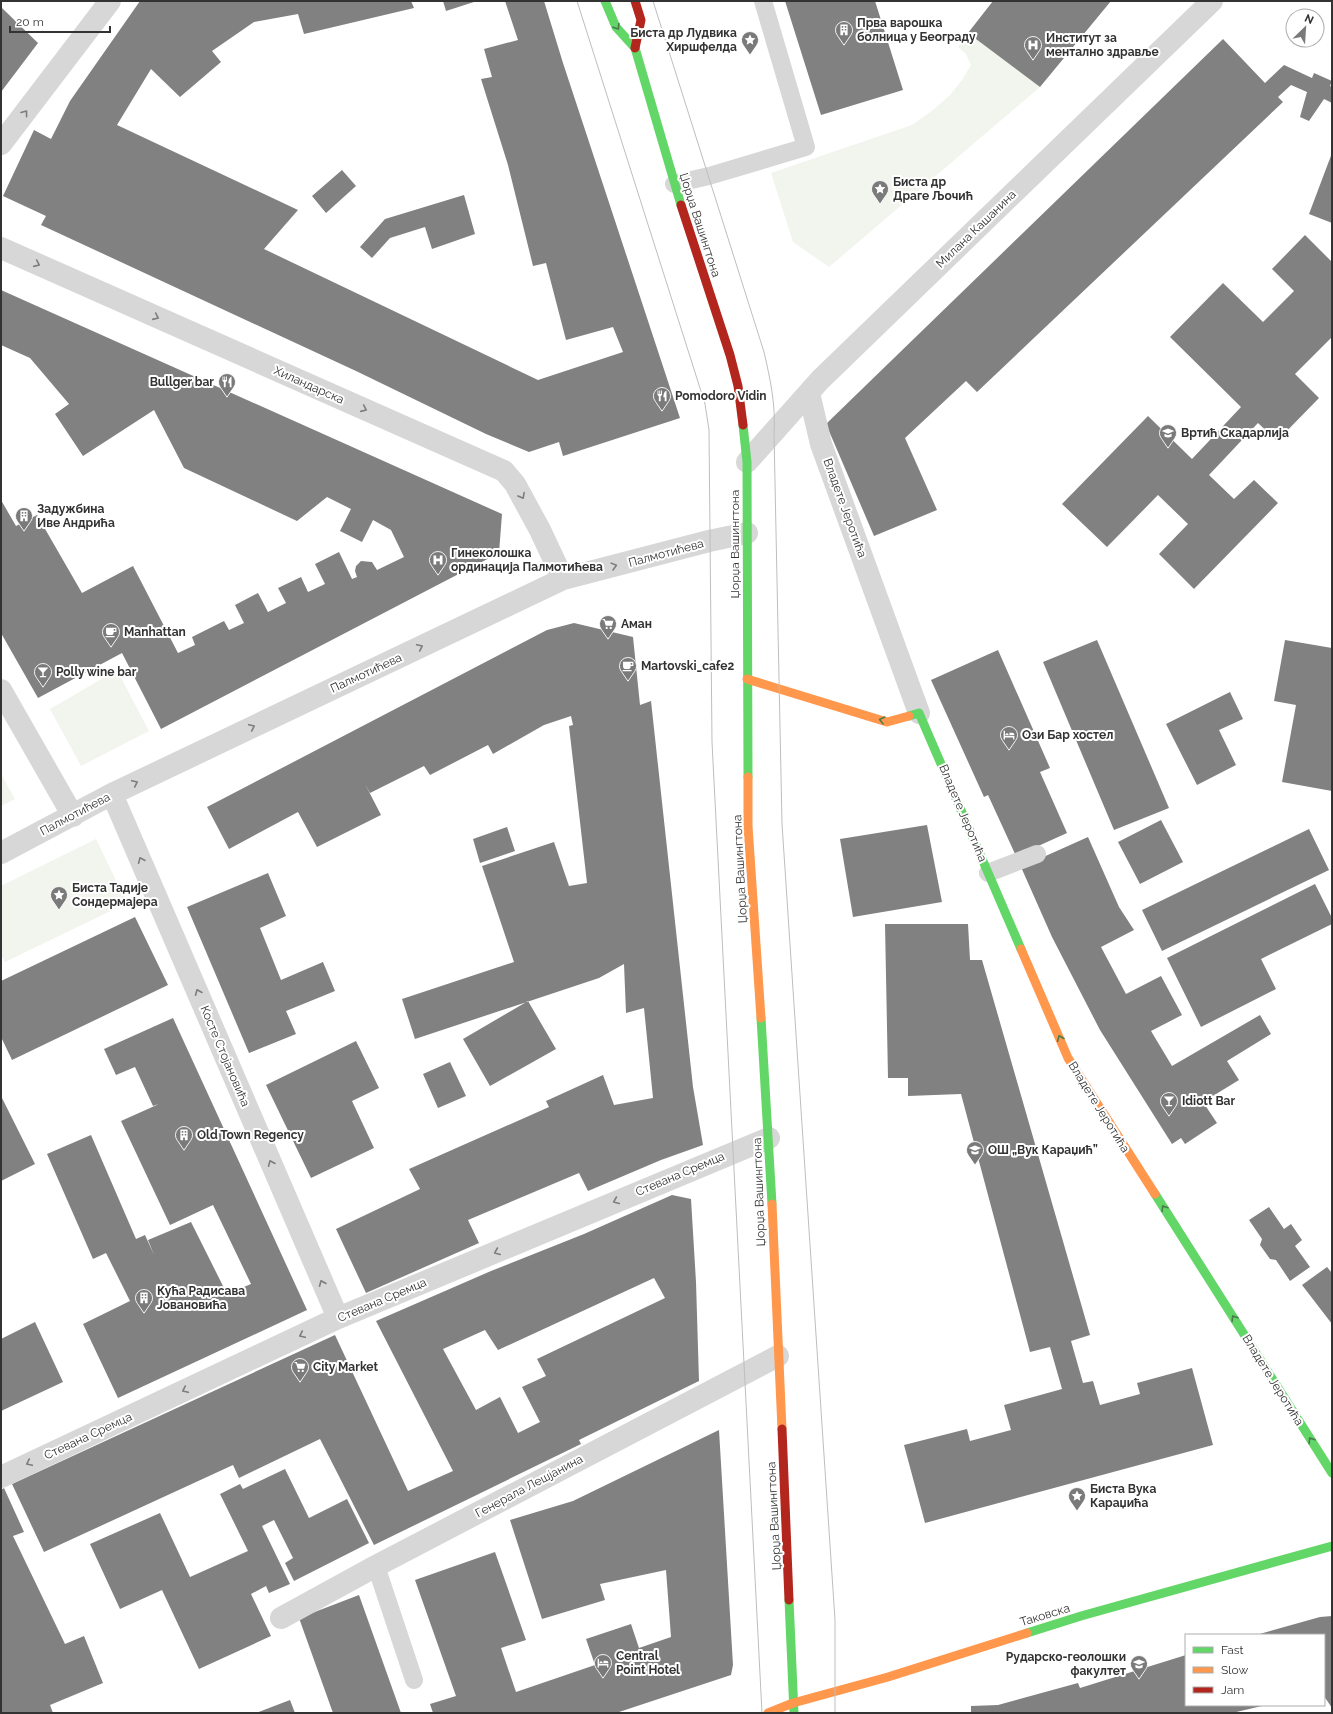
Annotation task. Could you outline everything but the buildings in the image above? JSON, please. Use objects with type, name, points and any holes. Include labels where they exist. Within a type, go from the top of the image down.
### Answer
[{"type":"main road","name":"Џорџа Вашингтона","points":[[605,1],[616,27],[635,48],[674,184],[728,348],[736,378],[747,462],[748,826],[769,1138],[794,1713]]},
{"type":"main road","name":"Џорџа Вашингтона","points":[[635,1],[641,20],[635,48]]},
{"type":"main road","points":[[747,679],[887,722],[919,713]]},
{"type":"main road","name":"Владете Јеротића","points":[[919,713],[1068,1058],[1332,1473]]},
{"type":"main road","name":"Таковска","points":[[768,1713],[794,1703],[888,1677],[1081,1616],[1332,1546]]},
{"type":"street","points":[[1,144],[110,1]]},
{"type":"street","name":"Милана Кашанина","points":[[747,462],[820,380],[1212,1]]},
{"type":"street","name":"Хиландарска","points":[[1,248],[504,471],[515,484],[540,530],[562,579]]},
{"type":"street","name":"Владете Јеротића","points":[[809,393],[821,444],[919,713]]},
{"type":"street","name":"Палмотићева","points":[[1,853],[112,794],[562,579],[709,541],[747,533]]},
{"type":"street","points":[[1,690],[73,816]]},
{"type":"street","name":"Косте Стојановића","points":[[112,794],[338,1318]]},
{"type":"street","name":"Стевана Сремца","points":[[1,1476],[338,1318],[769,1138]]},
{"type":"street","name":"Генерала Лешјанина","points":[[281,1618],[376,1566],[778,1356]]},
{"type":"lane","points":[[674,184],[709,176],[806,147],[763,1]]},
{"type":"lane","points":[[988,873],[1037,854]]},
{"type":"lane","points":[[376,1566],[414,1680]]},
{"type":"shaded area","points":[[968,33],[1040,87],[829,267],[793,242],[771,173],[912,125],[933,110],[950,95],[962,80],[971,65],[966,54],[958,47]]},
{"type":"shaded area","points":[[117,670],[149,731],[81,766],[50,709]]},
{"type":"shaded area","points":[[1,774],[15,799],[1,806]]},
{"type":"shaded area","points":[[96,839],[127,903],[5,962],[1,955],[1,886]]},
{"type":"tram line","points":[[577,1],[705,404],[709,430],[712,742],[762,1713]]},
{"type":"tram line","points":[[653,1],[764,352],[773,402],[782,824],[835,1620],[835,1713]]},
{"type":"traffic: fast","points":[[605,1],[616,27],[635,48],[681,205]]},
{"type":"traffic: fast","points":[[743,425],[747,462],[748,777]]},
{"type":"traffic: fast","points":[[909,716],[919,713],[1021,949]]},
{"type":"traffic: fast","points":[[761,1018],[772,1204]]},
{"type":"traffic: fast","points":[[1155,1194],[1332,1473]]},
{"type":"traffic: fast","points":[[1027,1633],[1081,1616],[1332,1546]]},
{"type":"traffic: fast","points":[[789,1600],[794,1713]]},
{"type":"traffic: slow","points":[[747,679],[887,722],[909,716]]},
{"type":"traffic: slow","points":[[748,777],[748,826],[761,1018]]},
{"type":"traffic: slow","points":[[1021,949],[1068,1058],[1155,1194]]},
{"type":"traffic: slow","points":[[772,1204],[782,1429]]},
{"type":"traffic: slow","points":[[768,1713],[793,1703],[888,1677],[1027,1633]]},
{"type":"traffic: jam","points":[[635,1],[641,20],[635,48]]},
{"type":"traffic: jam","points":[[681,205],[730,355],[738,386],[743,425]]},
{"type":"traffic: jam","points":[[782,1429],[789,1600]]},
{"type":"place","name":"Прва варошка болница у Београду","points":[[844,45]]},
{"type":"place","name":"Биста др Лудвика Хиршфелда","points":[[750,55]]},
{"type":"place","name":"Институт за ментално здравље","points":[[1033,60]]},
{"type":"place","name":"Биста др Драге Љочић","points":[[880,204]]},
{"type":"place","name":"Bullger bar","points":[[227,397]]},
{"type":"place","name":"Pomodoro Vidin","points":[[662,411]]},
{"type":"place","name":"Вртић Скадарлија","points":[[1168,448]]},
{"type":"place","name":"Задужбина Иве Андрића","points":[[24,531]]},
{"type":"place","name":"Гинеколошка ординација Палмотићева","points":[[438,575]]},
{"type":"place","name":"Аман","points":[[608,639]]},
{"type":"place","name":"Manhattan","points":[[111,647]]},
{"type":"place","name":"Martovski_cafe2","points":[[628,681]]},
{"type":"place","name":"Polly wine bar","points":[[43,687]]},
{"type":"place","name":"Ози Бар хостел","points":[[1009,750]]},
{"type":"place","name":"Биста Тадије Сондермајера","points":[[59,910]]},
{"type":"place","name":"Idiott Bar","points":[[1169,1116]]},
{"type":"place","name":"Old Town Regency","points":[[184,1150]]},
{"type":"place","name":"ОШ „Вук Караџић”","points":[[975,1165]]},
{"type":"place","name":"Кућа Радисава Јовановића","points":[[144,1313]]},
{"type":"place","name":"City Market","points":[[300,1382]]},
{"type":"place","name":"Биста Вука Караџића","points":[[1077,1511]]},
{"type":"place","name":"Central Point Hotel","points":[[603,1678]]},
{"type":"place","name":"Рударско-геолошки факултет","points":[[1139,1679]]}]
